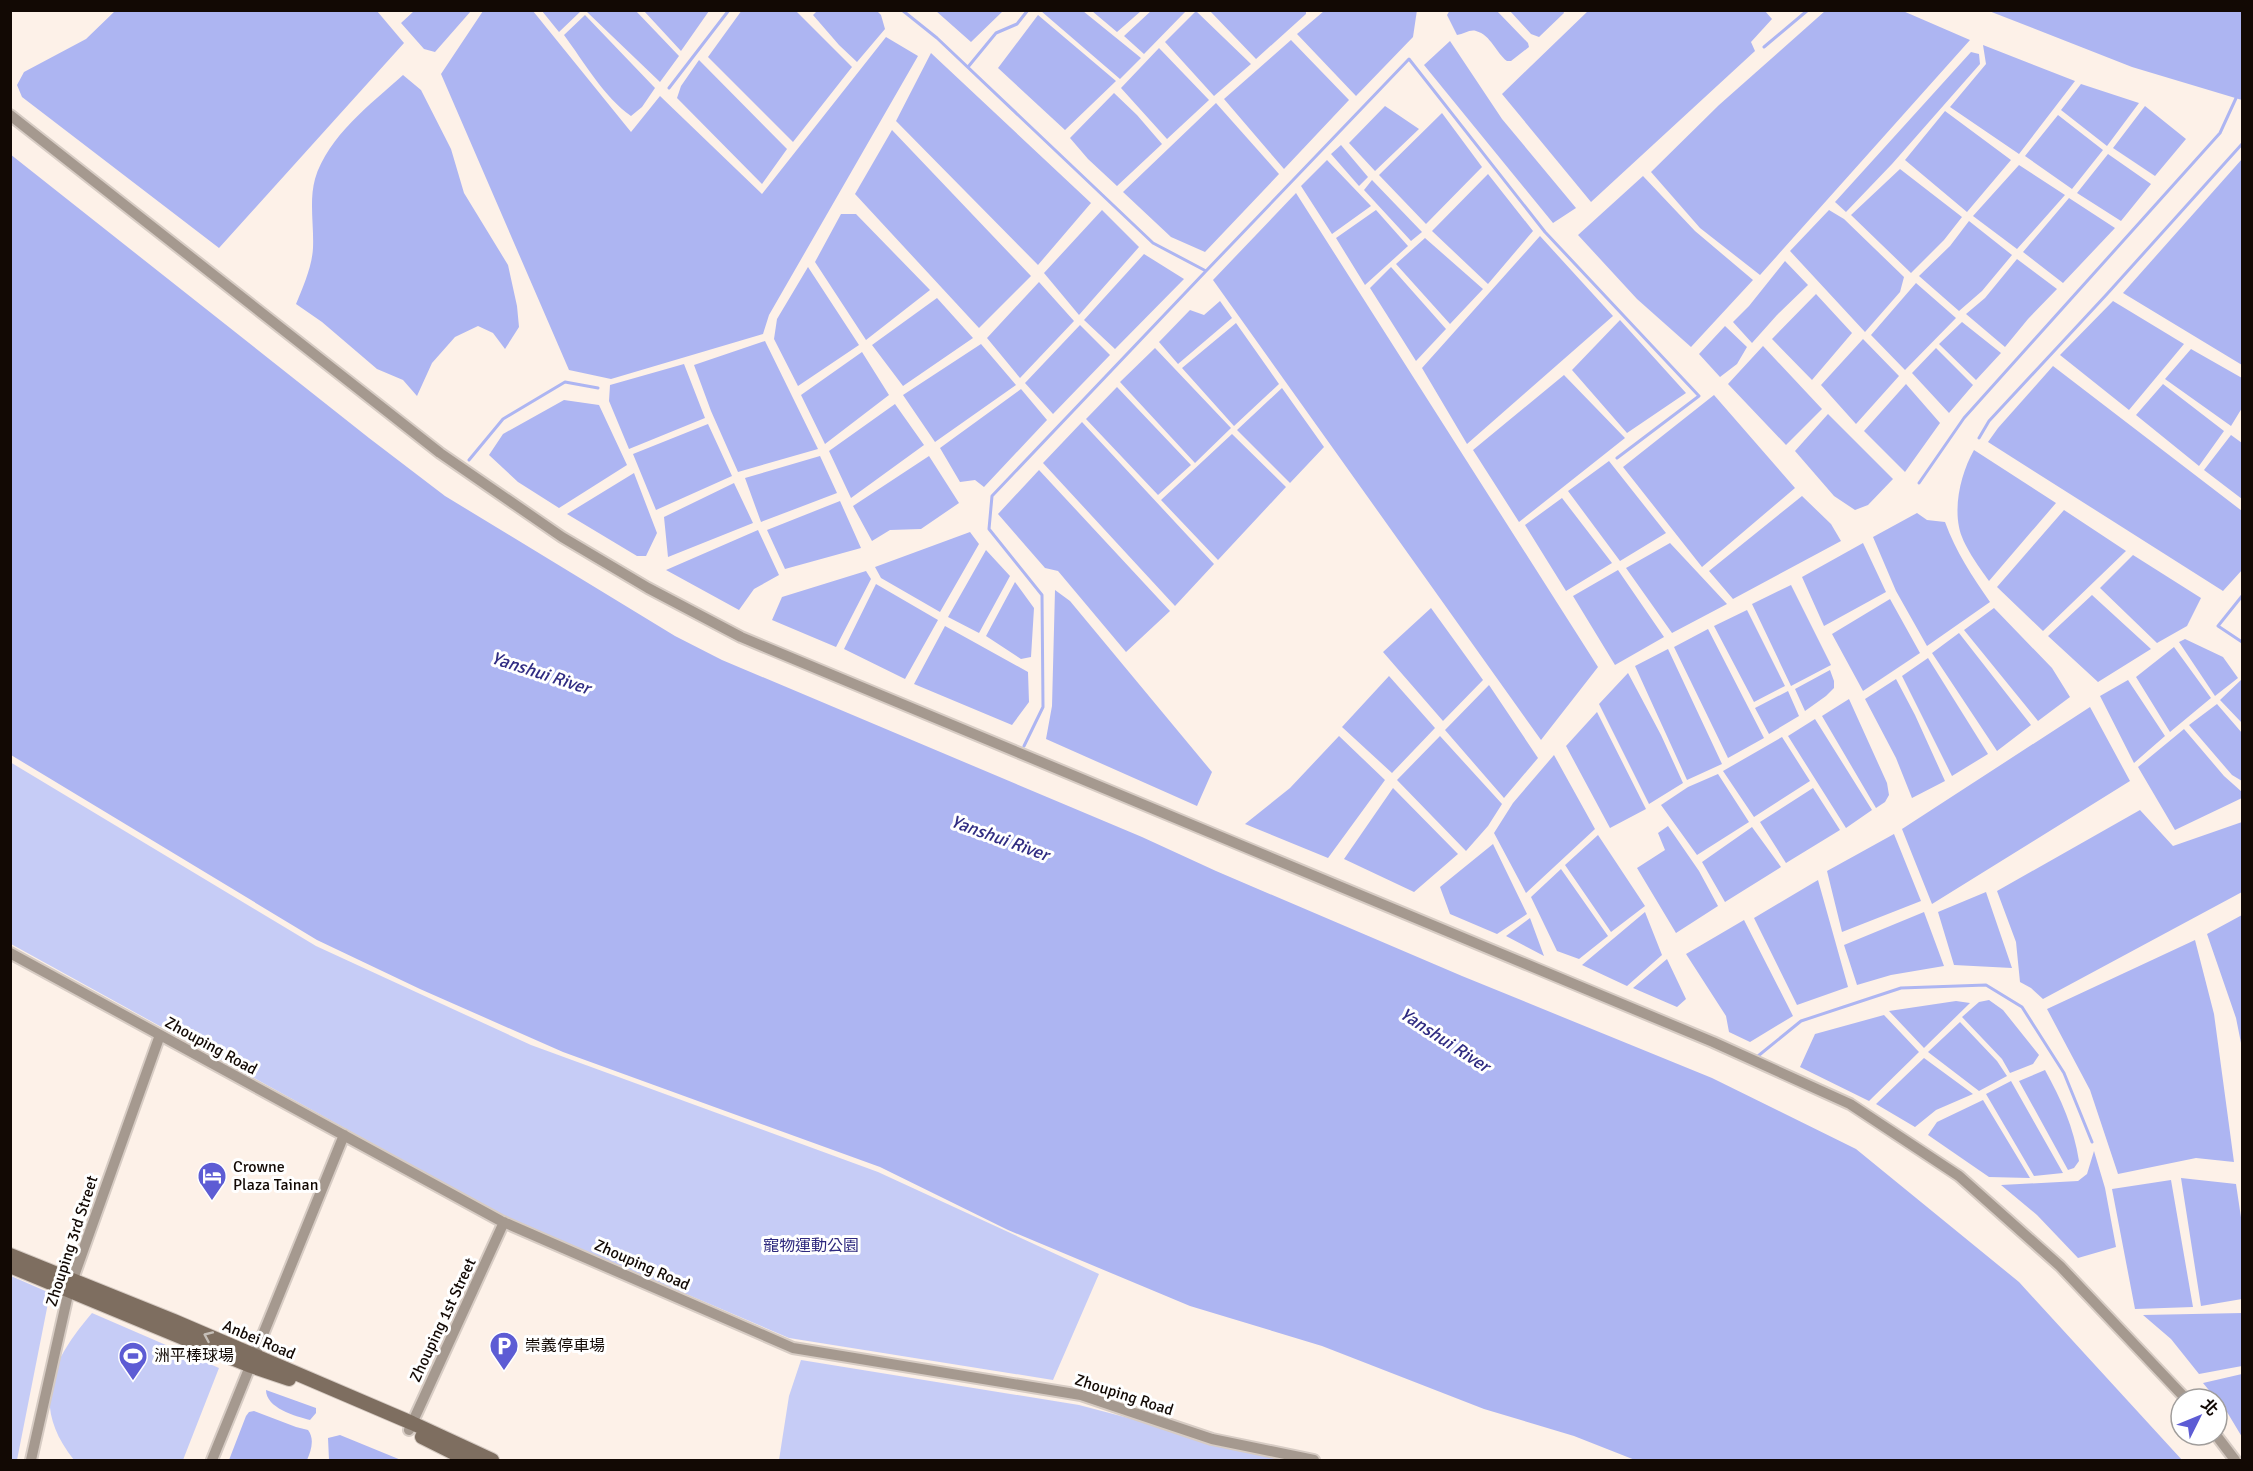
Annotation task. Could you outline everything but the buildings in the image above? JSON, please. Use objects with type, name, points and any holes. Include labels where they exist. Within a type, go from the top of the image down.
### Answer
[{"type":"street","points":[[10,115],[440,453],[562,537],[638,582],[741,637],[1713,1042],[1850,1104],[1959,1176],[2060,1266],[2175,1387]]},
{"type":"street","name":"Zhouping Road","points":[[10,953],[504,1222],[793,1348],[1081,1395],[1212,1439],[1314,1461]]},
{"type":"street","name":"Zhouping 3rd Street","points":[[31,1461],[71,1286],[160,1035]]},
{"type":"street","points":[[212,1461],[344,1135]]},
{"type":"street","name":"Zhouping 1st Street","points":[[411,1426],[504,1222]]},
{"type":"street","name":"Anbei Road","points":[[10,1255],[71,1286]]},
{"type":"street","name":"Anbei Road","points":[[10,1266],[174,1321],[253,1361],[492,1461]]},
{"type":"street","name":"Anbei Road","points":[[411,1426],[468,1461]]},
{"type":"street","points":[[2225,1447],[2235,1461]]},
{"type":"green space","name":"寵物運動公園","points":[[10,762],[316,946],[531,1045],[878,1172],[1099,1274],[1053,1380],[789,1338],[506,1217],[11,944]]},
{"type":"green space","points":[[11,1276],[50,1293],[17,1460],[10,1460]]},
{"type":"green space","name":"洲平棒球場","points":[[92,1313],[219,1368],[183,1460],[74,1460],[60,1440],[52,1421],[51,1384],[66,1348]]},
{"type":"green space","points":[[801,1360],[1079,1405],[1288,1460],[779,1460],[789,1396]]},
{"type":"water","points":[[742,10],[796,11],[852,67],[793,142],[708,57]]},
{"type":"water","points":[[818,10],[877,11],[881,15],[885,29],[857,62],[813,15]]},
{"type":"water","points":[[1152,10],[1186,11],[1144,54],[1124,36]]},
{"type":"water","points":[[1417,10],[1413,37],[1356,96],[1297,34],[1324,11]]},
{"type":"water","points":[[1450,10],[1497,11],[1528,43],[1529,47],[1511,61],[1507,61],[1490,40],[1481,33],[1471,31],[1457,35],[1447,15]]},
{"type":"water","points":[[1563,10],[1564,13],[1539,37],[1531,34],[1510,11]]},
{"type":"water","points":[[115,11],[377,11],[404,43],[219,248],[22,97],[17,85],[24,72],[86,39]]},
{"type":"water","points":[[414,11],[471,11],[435,52],[424,49],[401,23]]},
{"type":"water","points":[[483,11],[533,11],[631,132],[660,96],[762,194],[886,37],[918,56],[769,315],[763,334],[611,379],[569,370],[441,74]]},
{"type":"water","points":[[542,11],[581,11],[559,32]]},
{"type":"water","points":[[588,11],[636,11],[679,56],[660,82]]},
{"type":"water","points":[[644,11],[709,11],[681,51]]},
{"type":"water","points":[[936,11],[1003,11],[971,42]]},
{"type":"water","points":[[1041,11],[1083,11],[1141,58],[1120,79]]},
{"type":"water","points":[[1092,11],[1141,11],[1117,32]]},
{"type":"water","points":[[1196,11],[1251,64],[1214,96],[1165,42]]},
{"type":"water","points":[[1210,11],[1306,11],[1306,14],[1256,59]]},
{"type":"water","points":[[1588,11],[1765,11],[1772,19],[1751,42],[1755,51],[1591,202],[1502,94]]},
{"type":"water","points":[[1825,11],[1903,11],[1970,40],[1760,275],[1700,228],[1651,172],[1719,105]]},
{"type":"water","points":[[1989,11],[2242,11],[2242,100],[2132,67]]},
{"type":"water","points":[[585,15],[655,88],[642,107],[631,116],[603,89],[564,35]]},
{"type":"water","points":[[1038,15],[1116,81],[1065,130],[998,68]]},
{"type":"water","points":[[1291,40],[1349,100],[1284,169],[1224,99]]},
{"type":"water","points":[[1450,41],[1502,119],[1576,208],[1553,223],[1424,65]]},
{"type":"water","points":[[1983,45],[2075,81],[2019,154],[1950,107],[1986,64]]},
{"type":"water","points":[[1159,48],[1209,100],[1167,139],[1121,88]]},
{"type":"water","points":[[1971,52],[1979,54],[1980,64],[1892,164],[1846,212],[1835,202]]},
{"type":"water","points":[[931,53],[1091,203],[1038,265],[896,121]]},
{"type":"water","points":[[699,60],[787,149],[762,184],[677,98],[681,86]]},
{"type":"water","points":[[403,75],[421,90],[451,149],[464,193],[508,265],[519,327],[505,349],[493,333],[478,326],[455,337],[432,363],[417,396],[403,380],[377,369],[322,322],[296,304],[311,262],[312,196],[321,163],[352,122]]},
{"type":"water","points":[[2081,84],[2139,103],[2107,146],[2061,110]]},
{"type":"water","points":[[1114,93],[1162,144],[1117,186],[1088,159],[1070,138]]},
{"type":"water","points":[[1216,103],[1279,174],[1205,252],[1171,237],[1123,192]]},
{"type":"water","points":[[1385,106],[1419,129],[1375,171],[1349,143]]},
{"type":"water","points":[[2145,106],[2186,139],[2155,176],[2113,148]]},
{"type":"water","points":[[1945,111],[2011,160],[1967,212],[1905,160]]},
{"type":"water","points":[[1442,113],[1482,167],[1426,224],[1379,175]]},
{"type":"water","points":[[2058,115],[2103,150],[2072,189],[2025,156]]},
{"type":"water","points":[[892,130],[1031,276],[979,328],[855,194]]},
{"type":"water","points":[[1341,145],[1368,177],[1359,186],[1331,154]]},
{"type":"water","name":"Yanshui River","points":[[10,154],[445,496],[675,636],[722,660],[1142,837],[1462,976],[1712,1078],[1856,1149],[2019,1282],[2182,1460],[1635,1460],[1574,1436],[1484,1409],[1322,1346],[1190,1306],[1008,1230],[880,1167],[563,1052],[420,989],[317,940],[11,755]]},
{"type":"water","points":[[2108,154],[2151,184],[2121,221],[2077,193]]},
{"type":"water","points":[[2242,159],[2242,365],[2123,293]]},
{"type":"water","points":[[1327,160],[1371,206],[1332,234],[1301,186]]},
{"type":"water","points":[[2019,165],[2065,195],[2017,249],[1973,216]]},
{"type":"water","points":[[1900,169],[1962,217],[1944,240],[1911,273],[1851,215]]},
{"type":"water","points":[[1488,174],[1533,231],[1488,284],[1432,231]]},
{"type":"water","points":[[1643,176],[1695,231],[1753,280],[1691,347],[1637,299],[1578,235]]},
{"type":"water","points":[[1372,180],[1422,232],[1411,241],[1364,190]]},
{"type":"water","points":[[1296,193],[1598,667],[1541,740],[1213,280]]},
{"type":"water","points":[[2069,198],[2115,228],[2063,283],[2023,252]]},
{"type":"water","points":[[1102,210],[1139,247],[1079,315],[1044,273]]},
{"type":"water","points":[[1376,210],[1408,246],[1365,285],[1336,238]]},
{"type":"water","points":[[1829,210],[1844,219],[1904,277],[1900,292],[1865,332],[1790,251]]},
{"type":"water","points":[[841,214],[856,214],[930,290],[866,340],[815,262]]},
{"type":"water","points":[[1969,221],[2012,255],[1982,291],[1959,311],[1919,276],[1950,246]]},
{"type":"water","points":[[1540,236],[1613,316],[1467,444],[1422,368]]},
{"type":"water","points":[[1425,238],[1483,289],[1450,324],[1396,264]]},
{"type":"water","points":[[1144,254],[1184,279],[1115,349],[1084,320]]},
{"type":"water","points":[[2017,259],[2057,289],[2005,347],[1966,314],[1985,298]]},
{"type":"water","points":[[1785,261],[1808,285],[1752,343],[1733,322]]},
{"type":"water","points":[[808,267],[859,345],[798,386],[774,339],[777,319]]},
{"type":"water","points":[[1391,267],[1446,329],[1416,361],[1370,288]]},
{"type":"water","points":[[1039,282],[1074,321],[1020,378],[987,338]]},
{"type":"water","points":[[1916,283],[1956,318],[1905,370],[1871,335]]},
{"type":"water","points":[[1816,294],[1852,333],[1812,380],[1772,339]]},
{"type":"water","points":[[937,298],[973,338],[903,386],[872,345]]},
{"type":"water","points":[[1220,301],[1232,318],[1178,364],[1159,342],[1190,310],[1204,315]]},
{"type":"water","points":[[2113,301],[2184,344],[2129,410],[2060,355]]},
{"type":"water","points":[[1620,320],[1686,393],[1627,433],[1572,370]]},
{"type":"water","points":[[1962,322],[2001,353],[1976,380],[1939,344]]},
{"type":"water","points":[[1236,323],[1279,384],[1234,426],[1182,368]]},
{"type":"water","points":[[1080,325],[1110,355],[1053,414],[1025,383]]},
{"type":"water","points":[[1725,326],[1747,347],[1737,364],[1720,377],[1699,354]]},
{"type":"water","points":[[1863,339],[1899,376],[1856,424],[1821,385]]},
{"type":"water","points":[[765,341],[818,449],[738,472],[694,365]]},
{"type":"water","points":[[981,344],[1016,385],[935,442],[903,395]]},
{"type":"water","points":[[1763,346],[1822,409],[1786,445],[1728,384]]},
{"type":"water","points":[[1155,348],[1231,428],[1195,463],[1120,382]]},
{"type":"water","points":[[1936,348],[1973,385],[1949,413],[1912,373]]},
{"type":"water","points":[[2191,349],[2242,378],[2242,408],[2231,426],[2165,379]]},
{"type":"water","points":[[862,352],[889,395],[825,444],[801,395]]},
{"type":"water","points":[[684,364],[705,418],[629,449],[609,401],[610,385]]},
{"type":"water","points":[[2053,366],[2242,511],[2242,570],[2223,591],[1988,442]]},
{"type":"water","points":[[1564,375],[1625,438],[1519,522],[1473,450]]},
{"type":"water","points":[[1906,384],[1940,423],[1905,472],[1864,431]]},
{"type":"water","points":[[2163,384],[2224,431],[2199,466],[2136,415]]},
{"type":"water","points":[[1117,387],[1191,465],[1158,495],[1086,419]]},
{"type":"water","points":[[1282,388],[1324,447],[1290,483],[1237,430]]},
{"type":"water","points":[[1021,389],[1047,420],[984,487],[975,480],[960,482],[940,448]]},
{"type":"water","points":[[1714,395],[1795,488],[1702,567],[1623,467]]},
{"type":"water","points":[[564,400],[599,405],[627,465],[559,508],[518,482],[489,455],[503,434]]},
{"type":"water","points":[[895,404],[924,445],[851,498],[829,451]]},
{"type":"water","points":[[1828,414],[1893,479],[1868,505],[1855,510],[1834,496],[1795,451]]},
{"type":"water","points":[[1082,422],[1214,564],[1175,606],[1043,463]]},
{"type":"water","points":[[708,424],[732,476],[656,510],[633,454]]},
{"type":"water","points":[[1232,434],[1286,487],[1218,560],[1161,500]]},
{"type":"water","points":[[2231,435],[2242,443],[2242,499],[2204,470]]},
{"type":"water","points":[[1974,450],[2056,503],[1989,581],[1971,555],[1959,527],[1960,487]]},
{"type":"water","points":[[820,456],[837,493],[761,522],[745,478]]},
{"type":"water","points":[[929,456],[959,503],[921,529],[890,530],[872,541],[853,506]]},
{"type":"water","points":[[1609,461],[1666,533],[1620,561],[1568,491]]},
{"type":"water","points":[[1039,470],[1170,611],[1126,652],[1058,571],[1045,568],[998,514]]},
{"type":"water","points":[[634,473],[657,533],[646,556],[637,556],[567,514]]},
{"type":"water","points":[[734,483],[753,523],[668,557],[664,517]]},
{"type":"water","points":[[1802,496],[1831,524],[1841,541],[1733,599],[1709,571]]},
{"type":"water","points":[[1562,498],[1612,563],[1566,591],[1525,525]]},
{"type":"water","points":[[840,501],[861,548],[785,569],[767,530]]},
{"type":"water","points":[[2064,510],[2126,551],[2043,631],[1997,587]]},
{"type":"water","points":[[1917,513],[1927,520],[1945,522],[1959,554],[1990,602],[1927,646],[1896,591],[1873,537]]},
{"type":"water","points":[[758,530],[779,575],[754,589],[739,610],[666,570]]},
{"type":"water","points":[[970,532],[979,544],[940,612],[881,578],[875,567]]},
{"type":"water","points":[[1670,543],[1727,604],[1672,633],[1626,568]]},
{"type":"water","points":[[1863,543],[1886,592],[1824,626],[1802,577]]},
{"type":"water","points":[[986,550],[1010,576],[979,633],[948,617]]},
{"type":"water","points":[[2133,555],[2201,598],[2187,626],[2157,643],[2100,588]]},
{"type":"water","points":[[1618,570],[1664,637],[1615,665],[1573,596]]},
{"type":"water","points":[[866,571],[871,579],[836,647],[772,620],[782,597]]},
{"type":"water","points":[[1015,582],[1034,608],[1031,657],[1021,659],[986,636]]},
{"type":"water","points":[[876,584],[938,620],[905,679],[844,649]]},
{"type":"water","points":[[1791,585],[1831,665],[1791,686],[1752,604]]},
{"type":"water","points":[[1055,590],[1070,601],[1212,772],[1197,806],[1046,739],[1052,706]]},
{"type":"water","points":[[2092,595],[2151,649],[2098,682],[2048,636]]},
{"type":"water","points":[[1890,599],[1920,653],[1863,691],[1832,634]]},
{"type":"water","points":[[1431,608],[1483,680],[1443,721],[1383,652]]},
{"type":"water","points":[[1994,608],[2052,668],[2070,697],[2038,721],[1964,630]]},
{"type":"water","points":[[1747,610],[1785,686],[1754,702],[1714,626]]},
{"type":"water","points":[[945,626],[1028,672],[1029,702],[1012,725],[914,684]]},
{"type":"water","points":[[1708,629],[1764,738],[1728,758],[1674,647]]},
{"type":"water","points":[[1959,633],[2031,725],[1997,751],[1932,653]]},
{"type":"water","points":[[2185,639],[2223,657],[2238,678],[2215,696],[2179,642]]},
{"type":"water","points":[[2174,647],[2211,698],[2170,732],[2136,677]]},
{"type":"water","points":[[1668,649],[1722,764],[1687,780],[1635,666]]},
{"type":"water","points":[[1928,658],[1988,754],[1952,776],[1902,676]]},
{"type":"water","points":[[1830,670],[1834,688],[1805,711],[1795,689]]},
{"type":"water","points":[[1628,673],[1683,783],[1649,804],[1599,704]]},
{"type":"water","points":[[1389,676],[1435,728],[1392,773],[1342,727]]},
{"type":"water","points":[[1896,679],[1945,781],[1912,798],[1896,758],[1865,699]]},
{"type":"water","points":[[2242,679],[2242,723],[2220,700]]},
{"type":"water","points":[[2128,680],[2165,736],[2134,763],[2100,696]]},
{"type":"water","points":[[1489,685],[1538,758],[1504,798],[1445,730]]},
{"type":"water","points":[[1788,691],[1799,716],[1769,734],[1755,708]]},
{"type":"water","points":[[1849,699],[1887,783],[1889,795],[1885,802],[1876,808],[1822,716]]},
{"type":"water","points":[[2217,704],[2242,733],[2242,781],[2232,775],[2189,725]]},
{"type":"water","points":[[2090,707],[2130,781],[1932,904],[1902,829]]},
{"type":"water","points":[[1597,712],[1646,809],[1610,828],[1566,746]]},
{"type":"water","points":[[1815,719],[1872,810],[1846,828],[1788,736]]},
{"type":"water","points":[[2184,729],[2224,776],[2242,792],[2242,798],[2175,830],[2138,767]]},
{"type":"water","points":[[1339,736],[1385,780],[1328,858],[1245,824],[1290,788]]},
{"type":"water","points":[[1440,736],[1502,804],[1488,826],[1466,851],[1397,780]]},
{"type":"water","points":[[1782,737],[1810,781],[1754,817],[1723,771]]},
{"type":"water","points":[[1554,755],[1595,829],[1526,893],[1494,833],[1513,803]]},
{"type":"water","points":[[1718,774],[1749,822],[1697,855],[1661,805],[1688,787]]},
{"type":"water","points":[[1393,788],[1458,854],[1414,892],[1344,859]]},
{"type":"water","points":[[1813,788],[1840,830],[1786,863],[1760,822]]},
{"type":"water","points":[[2140,810],[2173,846],[2242,822],[2242,892],[2043,999],[2020,982],[2016,942],[1997,891]]},
{"type":"water","points":[[1668,826],[1699,871],[1718,906],[1676,933],[1637,868],[1665,850],[1658,833]]},
{"type":"water","points":[[1752,827],[1781,867],[1725,902],[1702,862]]},
{"type":"water","points":[[1894,834],[1921,901],[1842,932],[1827,871]]},
{"type":"water","points":[[1598,835],[1645,906],[1611,932],[1565,865]]},
{"type":"water","points":[[1493,844],[1527,914],[1497,934],[1450,914],[1440,887]]},
{"type":"water","points":[[1561,869],[1608,936],[1579,959],[1557,951],[1531,897]]},
{"type":"water","points":[[1818,880],[1848,987],[1797,1005],[1754,918]]},
{"type":"water","points":[[1986,892],[2012,968],[1954,965],[1938,912]]},
{"type":"water","points":[[1645,912],[1662,955],[1627,986],[1582,965]]},
{"type":"water","points":[[1924,912],[1944,966],[1891,975],[1857,985],[1844,945]]},
{"type":"water","points":[[2242,915],[2242,1048],[2236,1018],[2207,934]]},
{"type":"water","points":[[1530,918],[1544,956],[1506,936]]},
{"type":"water","points":[[1744,920],[1793,1016],[1750,1042],[1729,1032],[1726,1016],[1686,954]]},
{"type":"water","points":[[2195,940],[2214,1014],[2234,1162],[2196,1158],[2118,1174],[2090,1090],[2047,1009]]},
{"type":"water","points":[[1667,959],[1686,999],[1677,1007],[1633,988]]},
{"type":"water","points":[[1989,1000],[2003,1010],[2039,1055],[2033,1064],[2010,1073],[2002,1059],[1962,1017],[1979,1002]]},
{"type":"water","points":[[1956,1001],[1970,1003],[1924,1048],[1889,1011]]},
{"type":"water","points":[[1884,1015],[1919,1052],[1869,1101],[1800,1067],[1815,1034]]},
{"type":"water","points":[[1960,1022],[1997,1061],[2007,1076],[1979,1091],[1928,1052]]},
{"type":"water","points":[[1924,1058],[1973,1094],[1936,1110],[1915,1127],[1876,1104]]},
{"type":"water","points":[[2045,1070],[2066,1114],[2077,1149],[2079,1161],[2074,1168],[2068,1170],[2019,1081]]},
{"type":"water","points":[[2011,1081],[2063,1173],[2034,1176],[1986,1094]]},
{"type":"water","points":[[1983,1100],[2030,1178],[1989,1177],[1928,1135],[1937,1122]]},
{"type":"water","points":[[2094,1151],[2105,1188],[2116,1247],[2078,1258],[2037,1215],[2001,1185],[2078,1181],[2087,1174]]},
{"type":"water","points":[[2181,1178],[2236,1184],[2242,1224],[2242,1299],[2201,1306]]},
{"type":"water","points":[[2171,1180],[2193,1307],[2135,1309],[2112,1189]]},
{"type":"water","points":[[2242,1313],[2242,1366],[2199,1374],[2171,1339],[2143,1315]]},
{"type":"water","points":[[2242,1374],[2242,1437],[2229,1415],[2229,1387],[2206,1387],[2203,1383]]},
{"type":"water","points":[[266,1390],[316,1408],[316,1413],[310,1420],[282,1410],[271,1402]]},
{"type":"water","points":[[254,1411],[308,1430],[312,1441],[307,1460],[229,1460],[246,1416],[249,1412]]},
{"type":"water","points":[[340,1435],[401,1460],[329,1460],[328,1438]]},
{"type":"waterway","points":[[669,88],[729,10]]},
{"type":"waterway","points":[[902,10],[937,38],[1153,243],[1206,271],[1409,59],[1545,232],[1699,396],[1617,458]]},
{"type":"waterway","points":[[968,67],[996,33],[1017,24],[1028,10]]},
{"type":"waterway","points":[[1764,47],[1808,10]]},
{"type":"waterway","points":[[1919,483],[1964,418],[2220,133],[2237,96]]},
{"type":"waterway","points":[[1979,438],[1989,421],[2242,144]]},
{"type":"waterway","points":[[1024,746],[1043,707],[1042,595],[989,529],[992,496],[1206,271]]},
{"type":"waterway","points":[[469,460],[503,419],[565,382],[598,388]]},
{"type":"waterway","points":[[2242,596],[2218,626],[2242,642]]},
{"type":"waterway","points":[[1758,1056],[1801,1021],[1901,988],[1986,985],[2022,1007],[2064,1073],[2092,1142]]},
{"type":"place","name":"Crowne Plaza Tainan","points":[[212,1202]]},
{"type":"place","name":"崇義停車場","points":[[504,1372]]},
{"type":"place","name":"洲平棒球場","points":[[133,1382]]}]
